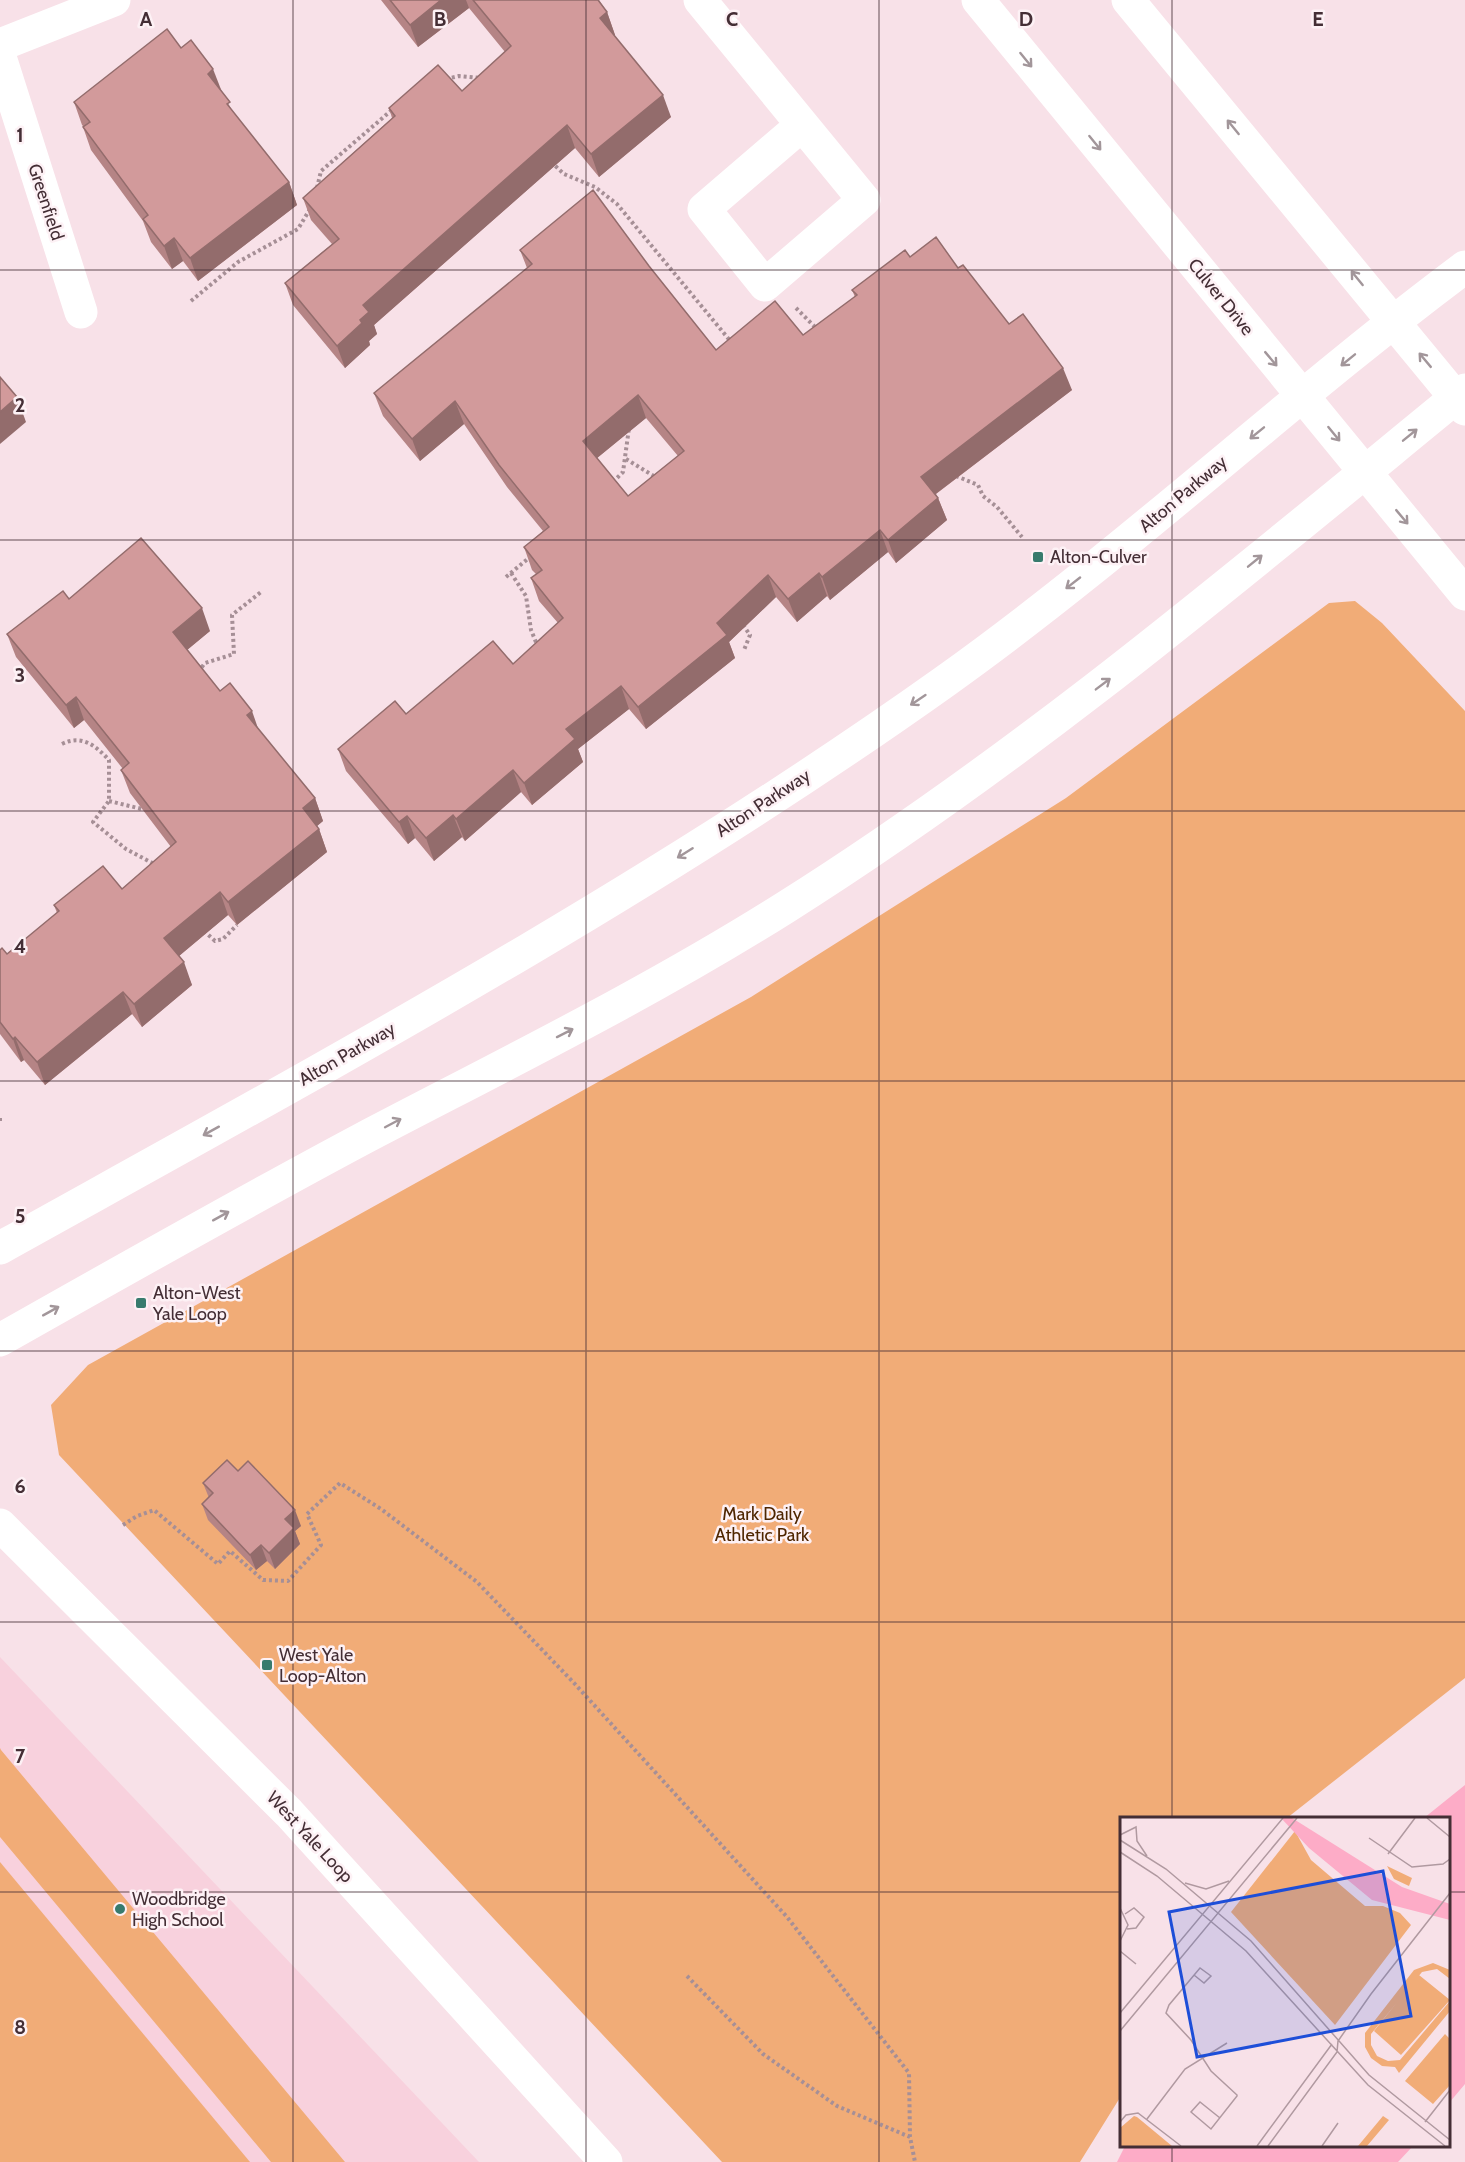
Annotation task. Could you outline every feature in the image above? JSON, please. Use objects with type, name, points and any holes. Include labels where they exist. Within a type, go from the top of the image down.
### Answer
[{"type":"main road","points":[[0,45],[114,0]]},
{"type":"main road","points":[[700,0],[864,200],[765,285],[704,209],[802,125]]},
{"type":"main road","name":"Culver Drive","points":[[978,0],[1465,594]]},
{"type":"main road","points":[[0,1340],[344,1149],[601,1014],[706,956],[789,905],[950,797],[1027,741],[1105,682],[1364,472],[1462,399],[1394,323],[1128,0]]},
{"type":"main road","name":"Greenfield","points":[[0,57],[81,312]]},
{"type":"main road","name":"Alton Parkway","points":[[0,1248],[377,1038],[561,929],[746,815],[945,681],[1129,539],[1465,267]]},
{"type":"main road","name":"West Yale Loop","points":[[0,1525],[289,1813],[606,2162]]},
{"type":"path","points":[[441,81],[459,76],[484,79]]},
{"type":"path","points":[[316,192],[321,171],[396,106]]},
{"type":"path","points":[[544,156],[564,174],[595,187],[617,204],[730,345],[739,339]]},
{"type":"path","points":[[191,301],[238,262],[298,229],[313,203]]},
{"type":"path","points":[[787,299],[826,336]]},
{"type":"path","points":[[607,487],[623,472],[630,418]]},
{"type":"path","points":[[626,459],[651,472],[663,483]]},
{"type":"path","points":[[949,468],[956,476],[978,485],[983,496],[997,507],[1023,537]]},
{"type":"path","points":[[537,551],[508,575],[526,596],[531,630],[540,652]]},
{"type":"path","points":[[194,678],[205,663],[234,654],[232,615],[261,592]]},
{"type":"path","points":[[739,620],[750,635],[744,650]]},
{"type":"path","points":[[62,744],[71,739],[87,741],[110,760],[109,801],[93,822],[126,849],[155,863],[160,871]]},
{"type":"path","points":[[100,750],[108,743]]},
{"type":"path","points":[[109,801],[142,809]]},
{"type":"path","points":[[200,926],[215,941],[223,939],[237,925]]},
{"type":"path","points":[[123,1525],[136,1515],[154,1510],[218,1564],[230,1551],[263,1580],[288,1581],[321,1545],[307,1514],[340,1483],[381,1509],[477,1582],[582,1692],[794,1926],[909,2073],[910,2137],[915,2162]]},
{"type":"path","points":[[687,1976],[763,2054],[837,2106],[910,2137]]},
{"type":"shaded area","name":"Woodbridge High School","points":[[0,1657],[479,2162],[0,2162]]},
{"type":"shaded area","points":[[1465,1785],[1465,2084],[1450,2102],[1450,1817],[1425,1817]]},
{"type":"shaded area","points":[[1124,2147],[1412,2147],[1398,2162],[1117,2162]]},
{"type":"green space","name":"Mark Daily Athletic Park","points":[[1355,601],[1382,623],[1465,711],[1465,1678],[1288,1817],[1120,1817],[1120,2098],[1080,2162],[722,2162],[59,1455],[51,1405],[88,1365],[751,997],[1066,798],[1329,603]]},
{"type":"green space","points":[[0,1748],[345,2162],[271,2162],[0,1837]]},
{"type":"green space","points":[[0,1862],[250,2162],[0,2162]]},
{"type":"building","points":[[390,0],[441,0],[410,25]]},
{"type":"building","points":[[473,0],[598,0],[607,12],[600,18],[663,95],[591,154],[567,125],[363,305],[369,312],[360,320],[362,323],[337,346],[285,283],[339,239],[303,198],[395,116],[389,108],[438,65],[462,91],[511,46]]},
{"type":"building","points":[[167,29],[181,48],[191,40],[213,69],[208,74],[230,102],[227,104],[289,182],[190,258],[174,238],[164,246],[143,219],[148,215],[83,127],[90,122],[74,102]]},
{"type":"building","points":[[593,190],[649,266],[716,350],[775,301],[803,335],[857,295],[852,290],[905,250],[910,257],[936,237],[958,268],[963,265],[1009,324],[1023,314],[1063,368],[921,477],[938,498],[888,540],[880,530],[822,577],[819,573],[788,599],[768,575],[717,623],[727,635],[638,707],[621,686],[566,729],[575,739],[524,783],[513,770],[456,819],[453,815],[426,838],[407,816],[399,822],[338,749],[395,701],[406,714],[493,641],[513,664],[563,618],[531,578],[542,570],[524,547],[549,527],[499,465],[455,401],[412,439],[374,393],[532,264],[520,250]],"holes":[[[638,395],[684,451],[628,496],[583,441]]]},
{"type":"building","points":[[0,377],[17,397],[0,412]]},
{"type":"building","points":[[141,538],[202,608],[173,632],[220,691],[230,683],[252,711],[247,715],[315,798],[303,808],[319,829],[228,902],[220,892],[164,938],[184,962],[134,1004],[123,992],[37,1062],[15,1037],[13,1039],[0,1022],[0,950],[2,948],[7,954],[59,911],[54,905],[103,866],[122,889],[176,842],[121,770],[129,763],[76,697],[66,705],[7,634],[63,591],[69,599]]},
{"type":"building","points":[[227,1460],[238,1471],[248,1461],[295,1510],[285,1519],[294,1528],[269,1553],[261,1545],[250,1555],[202,1504],[213,1493],[203,1483]]},
{"type":"place","name":"Alton-Culver","points":[[1038,557]]},
{"type":"place","name":"Alton-West Yale Loop","points":[[141,1303]]},
{"type":"place","name":"West Yale Loop-Alton","points":[[267,1665]]},
{"type":"place","name":"Woodbridge High School","points":[[120,1909]]}]
